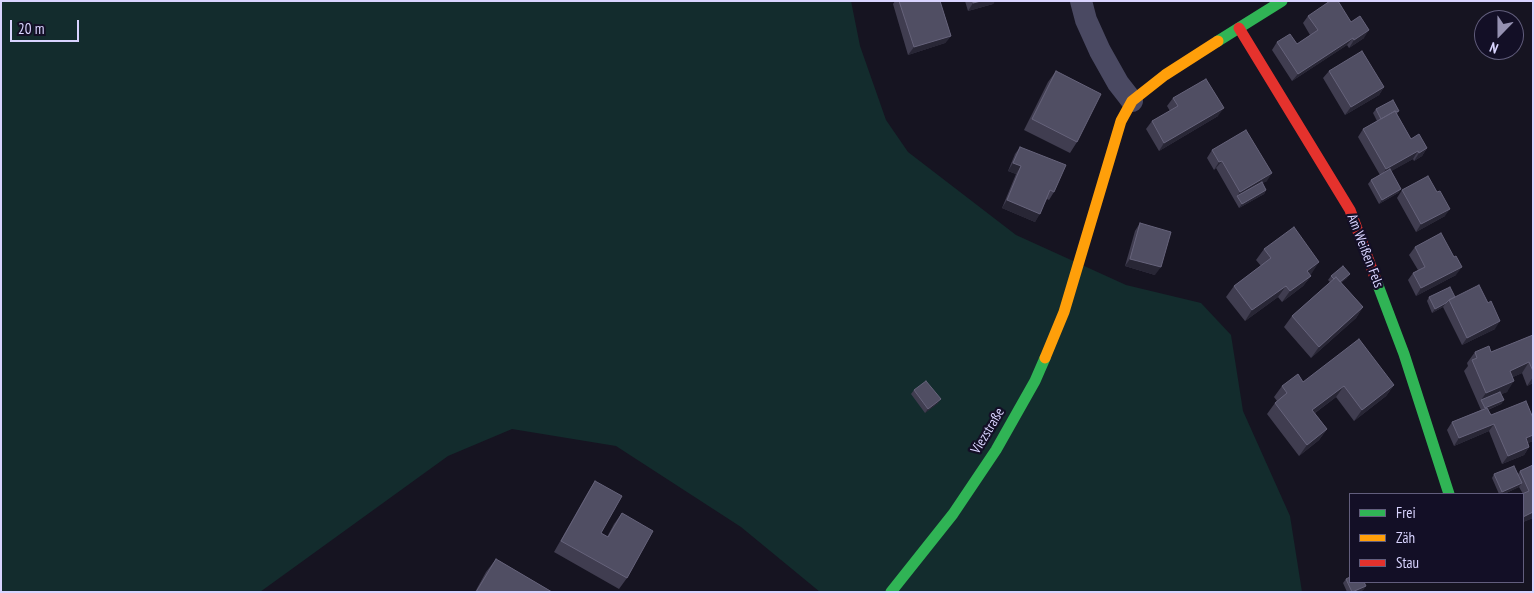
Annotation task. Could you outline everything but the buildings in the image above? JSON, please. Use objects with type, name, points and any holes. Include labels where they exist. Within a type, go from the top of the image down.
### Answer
[{"type":"street","points":[[1081,1],[1086,20],[1100,52],[1118,83],[1132,101],[1165,74],[1282,1]]},
{"type":"street","name":"Am Weißen Fels","points":[[1239,28],[1350,210],[1404,354],[1449,493]]},
{"type":"street","name":"Viezstraße","points":[[891,592],[953,514],[996,450],[1035,381],[1064,312],[1108,157],[1121,122],[1132,101]]},
{"type":"green space","points":[[1,1],[851,1],[860,46],[886,120],[908,152],[1016,235],[1126,285],[1201,303],[1231,335],[1243,411],[1290,516],[1302,592],[820,592],[741,527],[616,446],[512,429],[448,456],[260,592],[1,592]]},
{"type":"traffic: fast","points":[[1218,41],[1282,1]]},
{"type":"traffic: fast","points":[[1376,280],[1404,354],[1449,493]]},
{"type":"traffic: fast","points":[[891,592],[953,514],[996,450],[1035,381],[1045,358]]},
{"type":"traffic: slow","points":[[1045,358],[1064,312],[1121,121],[1132,101],[1165,75],[1218,41]]},
{"type":"traffic: jam","points":[[1239,28],[1350,210],[1376,280]]}]
